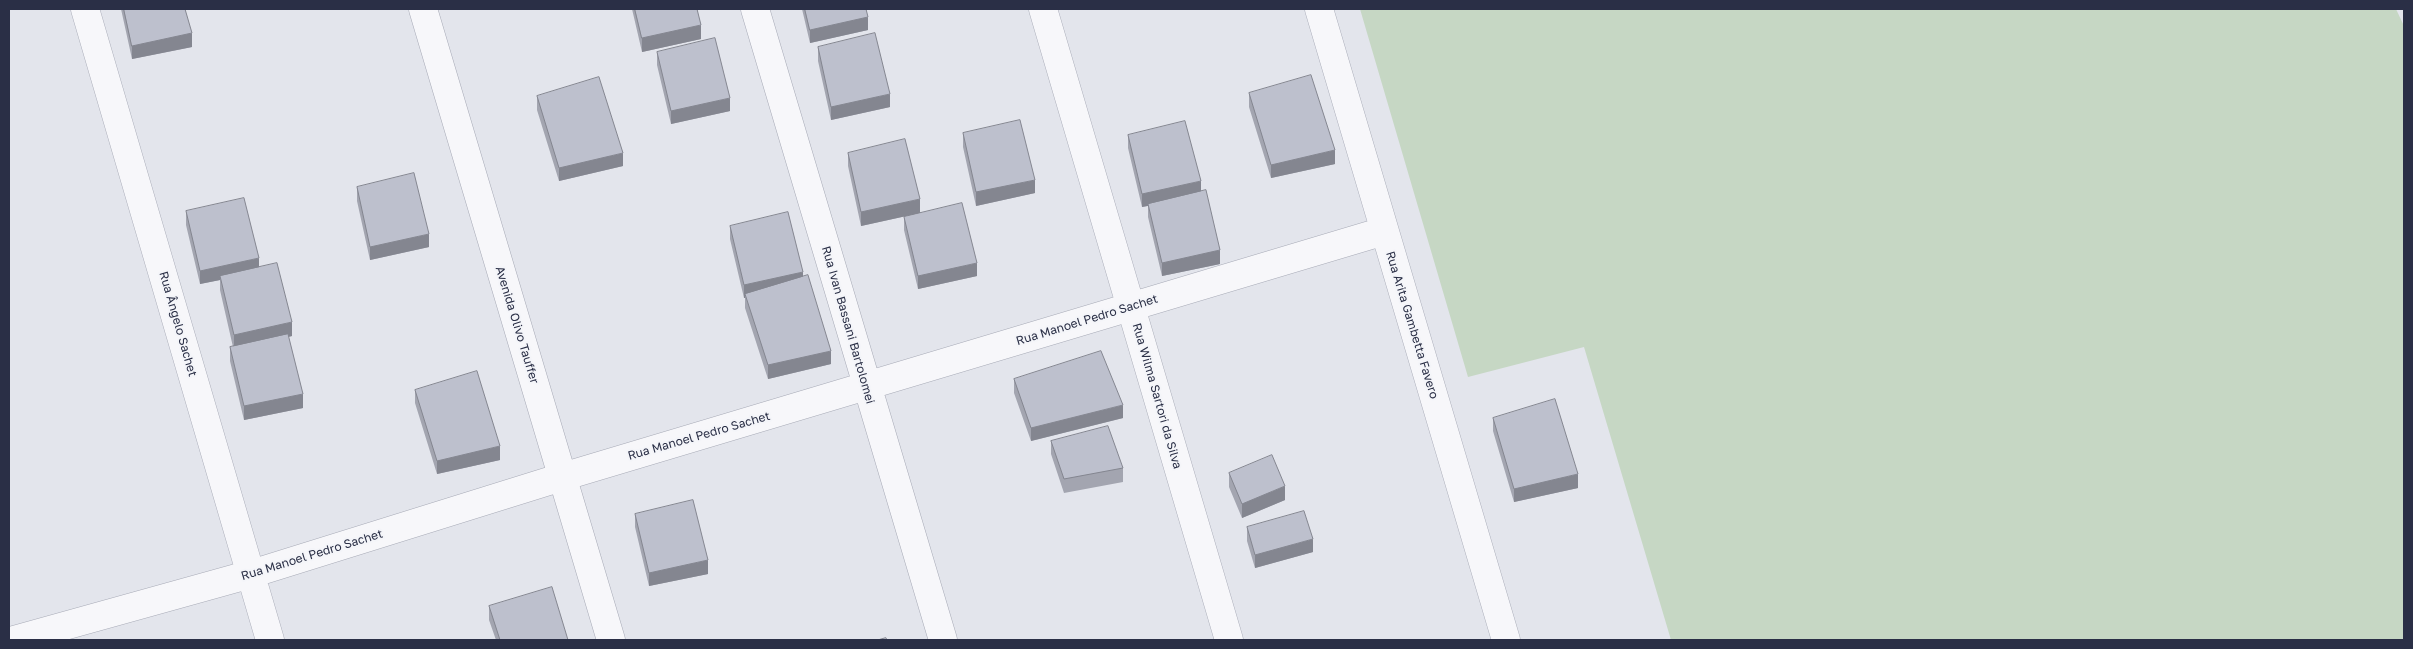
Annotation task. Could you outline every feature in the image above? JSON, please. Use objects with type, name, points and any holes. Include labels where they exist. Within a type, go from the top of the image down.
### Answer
[{"type":"street","name":"Rua Ângelo Sachet","points":[[85,9],[270,640]]},
{"type":"street","name":"Avenida Olivo Tauffer","points":[[423,9],[611,640]]},
{"type":"street","name":"Rua Ivan Bassani Bartolomei","points":[[755,9],[943,640]]},
{"type":"street","name":"Rua Wilma Sartori da Silva","points":[[1043,9],[1230,640]]},
{"type":"street","name":"Rua Arita Gambetta Favero","points":[[1319,9],[1506,640]]},
{"type":"street","name":"Rua Manoel Pedro Sachet","points":[[14,640],[251,574],[562,477],[1384,231]]},
{"type":"green space","points":[[1360,9],[2396,9],[2404,26],[2404,640],[1671,640],[1584,347],[1468,377]]},
{"type":"building","points":[[124,9],[185,9],[192,33],[132,46]]},
{"type":"building","points":[[635,9],[697,9],[701,25],[642,38]]},
{"type":"building","points":[[805,9],[866,9],[868,17],[810,30]]},
{"type":"building","points":[[875,33],[890,94],[831,107],[818,47]]},
{"type":"building","points":[[715,38],[730,98],[671,111],[657,52]]},
{"type":"building","points":[[1311,75],[1335,150],[1271,165],[1249,93]]},
{"type":"building","points":[[599,77],[623,153],[559,168],[537,96]]},
{"type":"building","points":[[1020,120],[1035,180],[976,192],[963,133]]},
{"type":"building","points":[[1185,121],[1201,181],[1142,194],[1128,135]]},
{"type":"building","points":[[905,139],[920,199],[861,212],[848,153]]},
{"type":"building","points":[[414,173],[429,234],[370,247],[357,187]]},
{"type":"building","points":[[1206,190],[1220,250],[1162,263],[1148,204]]},
{"type":"building","points":[[244,198],[259,258],[200,271],[186,211]]},
{"type":"building","points":[[962,203],[977,263],[918,276],[904,217]]},
{"type":"building","points":[[788,212],[803,272],[744,285],[730,226]]},
{"type":"building","points":[[277,263],[292,322],[234,335],[220,276]]},
{"type":"building","points":[[808,275],[831,351],[768,365],[745,294]]},
{"type":"building","points":[[288,334],[303,394],[244,406],[230,347]]},
{"type":"building","points":[[1101,351],[1123,405],[1031,428],[1014,379]]},
{"type":"building","points":[[477,371],[500,446],[437,461],[415,390]]},
{"type":"building","points":[[1555,399],[1578,474],[1514,489],[1493,418]]},
{"type":"building","points":[[1108,426],[1123,468],[1064,479],[1051,441]]},
{"type":"building","points":[[1272,455],[1285,486],[1242,504],[1229,473]]},
{"type":"building","points":[[693,500],[708,560],[649,573],[635,514]]},
{"type":"building","points":[[1304,511],[1313,539],[1255,555],[1247,527]]},
{"type":"building","points":[[552,587],[568,640],[500,640],[489,606]]}]
